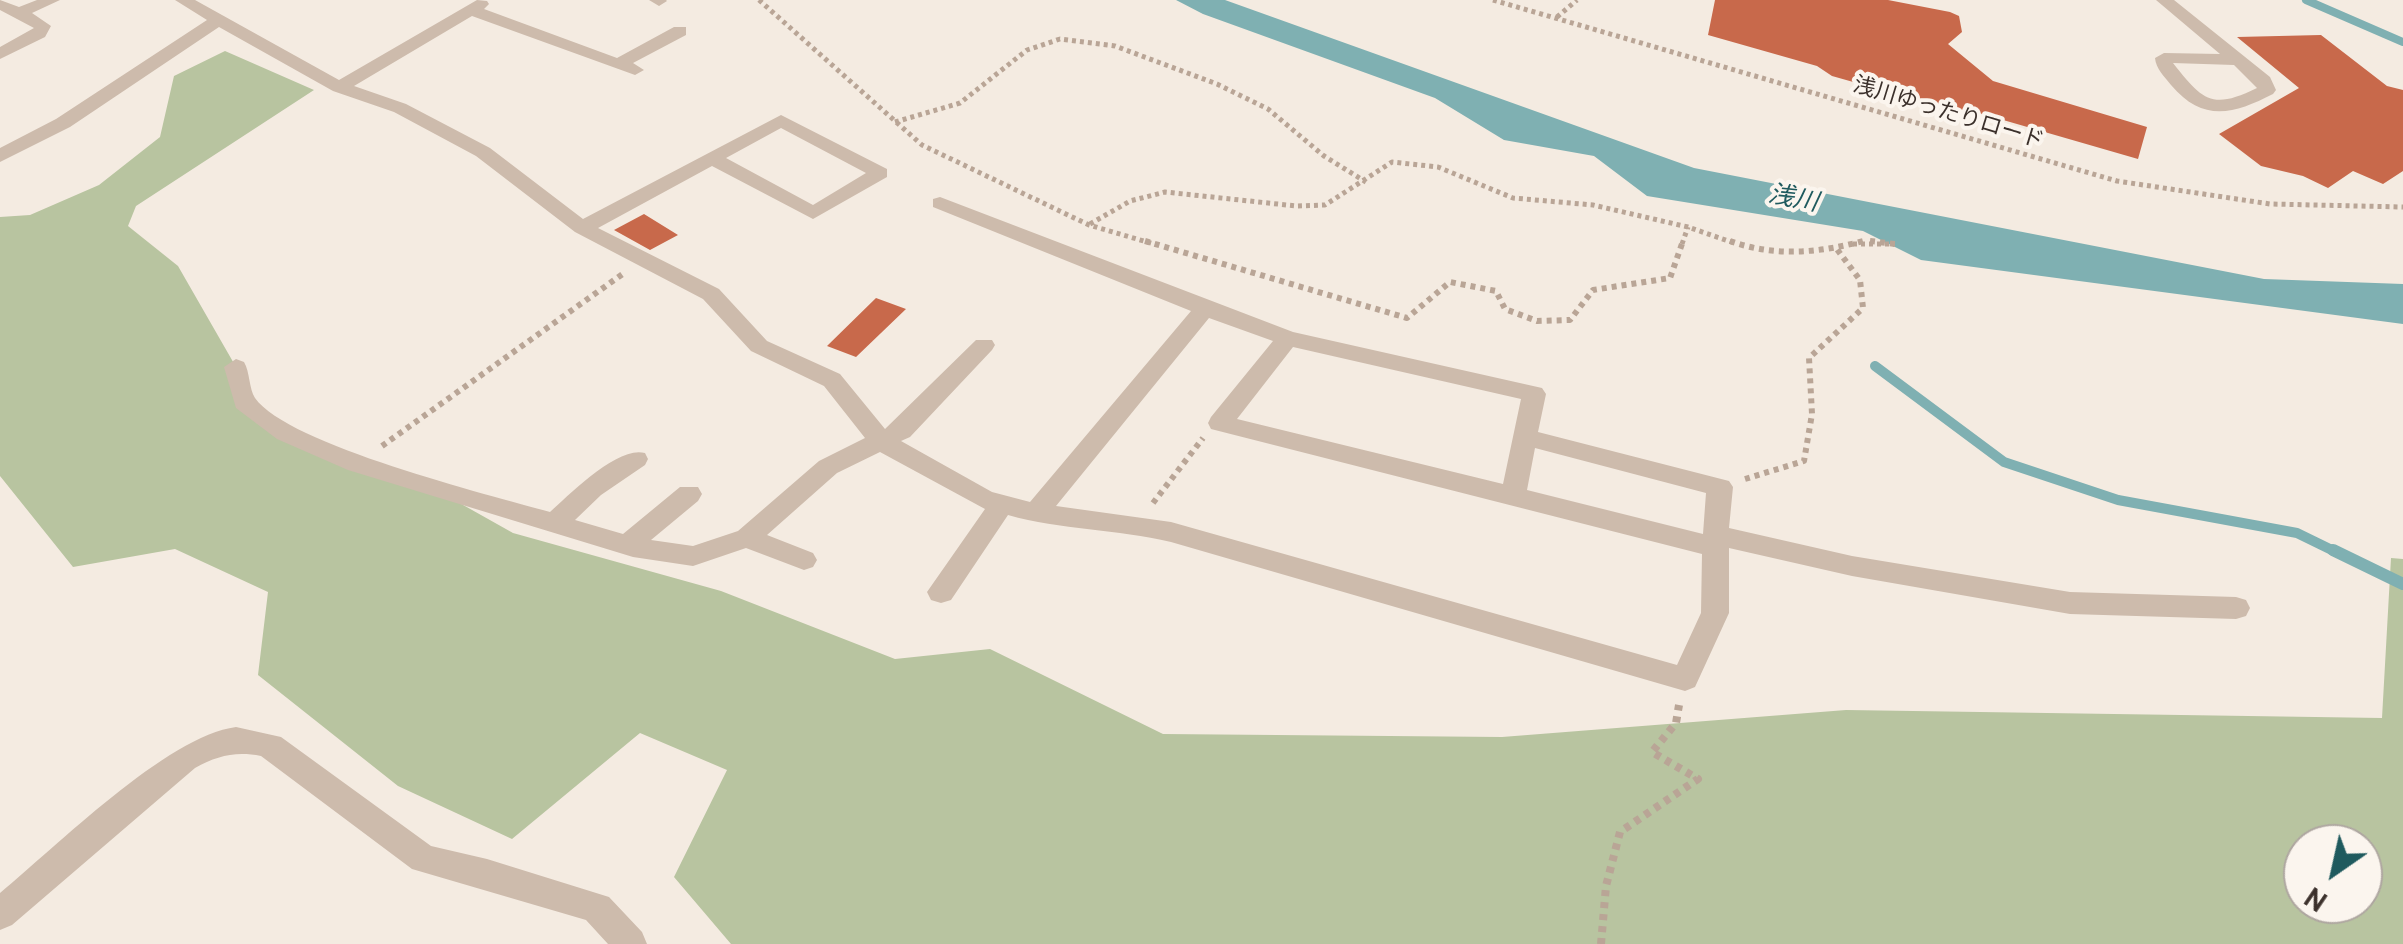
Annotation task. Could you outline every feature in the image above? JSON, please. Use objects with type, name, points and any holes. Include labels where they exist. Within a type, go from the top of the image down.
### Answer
[{"type":"street","points":[[20,12],[52,0]]},
{"type":"street","points":[[190,4],[220,0]]},
{"type":"street","points":[[339,87],[488,0]]},
{"type":"street","points":[[2164,0],[2264,81],[2267,90],[2232,108],[2216,109],[2191,99],[2163,63],[2164,58],[2238,60]]},
{"type":"street","points":[[0,3],[43,26],[39,33],[0,54]]},
{"type":"street","points":[[190,4],[339,87],[400,108],[483,152],[582,228],[711,294],[759,346],[832,380],[882,442],[984,499],[1035,512],[1136,524],[1685,679],[1715,613],[1720,487],[1526,437]]},
{"type":"street","points":[[470,10],[627,66],[680,31]]},
{"type":"street","points":[[0,156],[63,123],[217,21]]},
{"type":"street","points":[[582,228],[780,121],[880,173],[813,213],[712,158]]},
{"type":"street","points":[[940,204],[1288,338],[1534,394],[1512,494]]},
{"type":"street","points":[[1035,512],[1205,309]]},
{"type":"street","points":[[1288,338],[1220,423],[1512,494],[1525,502],[1852,566],[2070,602],[2236,608]]},
{"type":"street","points":[[236,367],[244,402],[286,434],[357,464],[627,545],[693,556],[747,538],[828,466],[900,431],[984,345]]},
{"type":"street","points":[[554,524],[592,488],[636,460]]},
{"type":"street","points":[[627,545],[689,494]]},
{"type":"street","points":[[941,592],[1002,504]]},
{"type":"street","points":[[747,538],[804,560]]},
{"type":"street","points":[[0,914],[184,760],[214,742],[247,738],[270,746],[423,859],[597,908],[630,944]]},
{"type":"path","points":[[759,0],[895,122],[939,154],[1089,225],[1407,318],[1450,282],[1496,291],[1505,309],[1536,321],[1570,320],[1593,290],[1670,278],[1688,227]]},
{"type":"path","name":"浅川ゆったりロード","points":[[1493,0],[2117,181],[2254,203],[2403,207]]},
{"type":"path","points":[[1556,18],[1577,0]]},
{"type":"path","points":[[895,122],[960,102],[1027,50],[1060,39],[1116,46],[1217,84],[1268,109],[1324,156],[1366,182]]},
{"type":"path","points":[[1089,225],[1130,201],[1165,192],[1296,206],[1325,205],[1392,162],[1438,168],[1513,198],[1594,205],[1688,227],[1758,252],[1836,248],[1865,241],[1895,244]]},
{"type":"path","points":[[1720,487],[1804,461],[1812,414],[1809,358],[1862,308],[1860,280],[1836,248]]},
{"type":"path","points":[[357,464],[643,260]]},
{"type":"path","points":[[1136,524],[1212,426],[1220,423]]},
{"type":"path","points":[[1601,944],[1606,886],[1620,832],[1698,778],[1652,752],[1676,722],[1685,679]]},
{"type":"green space","points":[[225,51],[314,90],[136,206],[128,226],[178,266],[236,367],[244,402],[285,433],[440,492],[513,533],[721,591],[895,659],[990,649],[1163,734],[1502,737],[1846,710],[2382,718],[2391,558],[2403,559],[2403,944],[731,944],[674,877],[727,770],[640,733],[512,839],[398,786],[258,675],[268,592],[175,549],[73,567],[0,476],[0,217],[30,215],[99,185],[160,137],[174,76]]},
{"type":"water","name":"浅川","points":[[1176,0],[1225,0],[1694,168],[2264,279],[2403,284],[2403,324],[1921,260],[1863,231],[1647,196],[1594,156],[1504,140],[1435,98],[1203,14]]},
{"type":"building","points":[[1715,0],[1888,0],[1950,12],[1959,16],[1962,32],[1948,44],[1993,81],[2147,127],[2138,159],[1832,76],[1817,66],[1708,35]]},
{"type":"building","points":[[2321,35],[2387,86],[2403,90],[2403,171],[2383,184],[2353,171],[2328,188],[2303,176],[2261,166],[2219,134],[2299,88],[2237,37]]},
{"type":"building","points":[[644,214],[678,235],[650,250],[614,230]]},
{"type":"building","points":[[876,298],[906,309],[856,357],[827,346]]},
{"type":"waterway","points":[[2306,0],[2403,42]]},
{"type":"waterway","points":[[1875,366],[2004,462],[2118,500],[2297,533],[2338,553]]},
{"type":"waterway","points":[[2333,550],[2403,584]]}]
